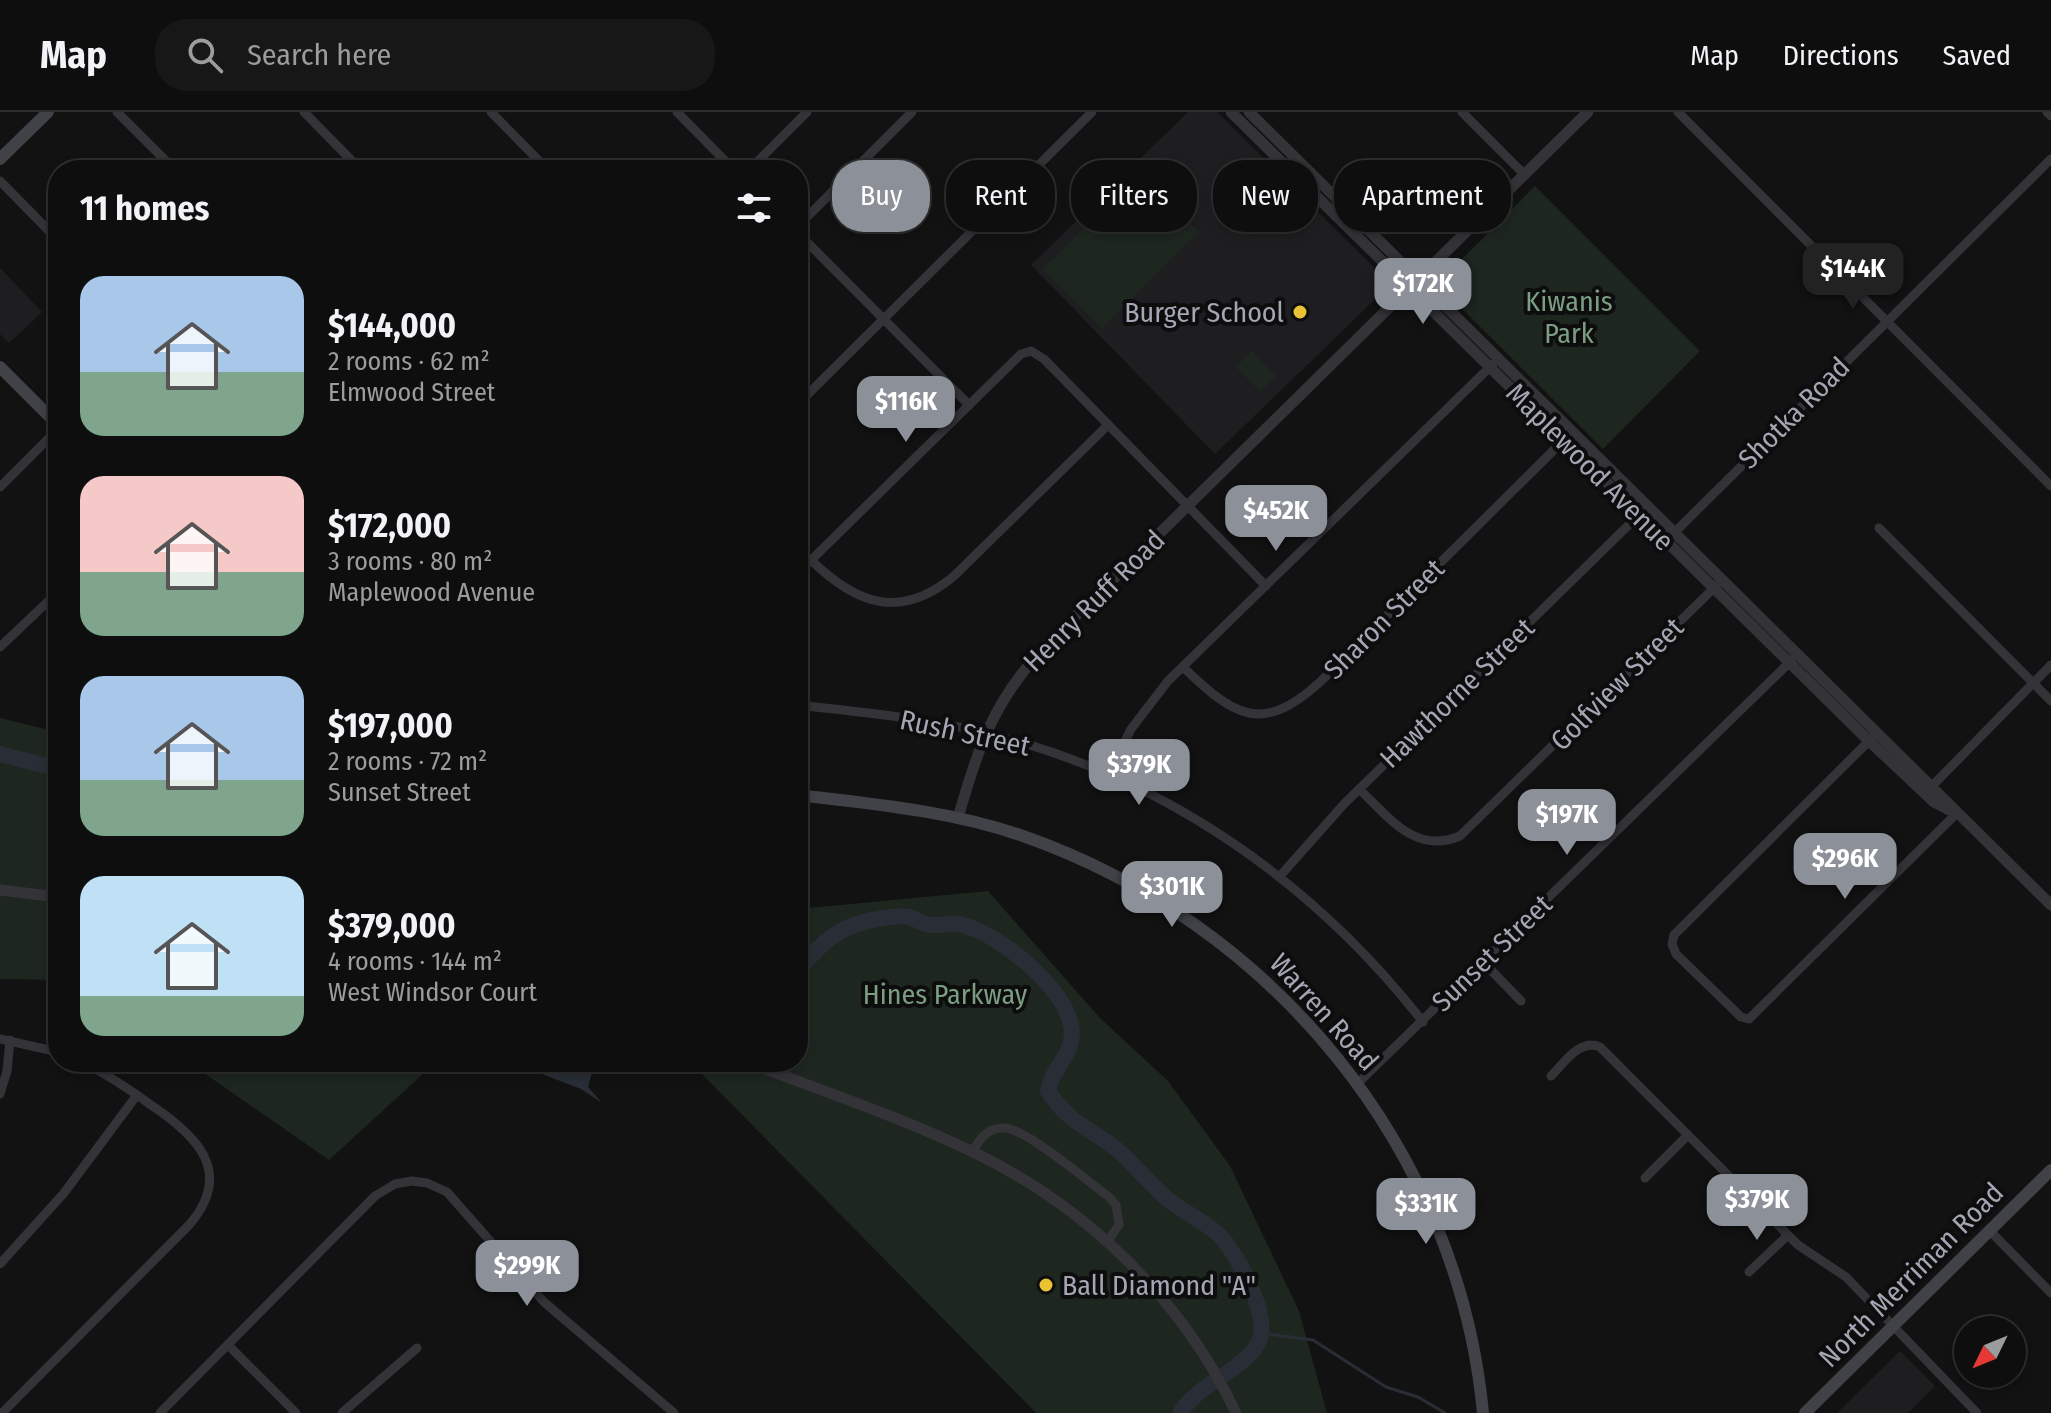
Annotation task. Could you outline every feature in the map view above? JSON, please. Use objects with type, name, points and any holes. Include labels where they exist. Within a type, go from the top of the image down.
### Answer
[{"type":"main road","points":[[0,159],[48,112]]},
{"type":"main road","points":[[0,367],[48,417]]},
{"type":"main road","name":"Warren Road","points":[[808,796],[958,818],[1020,835],[1070,854],[1116,875],[1183,915],[1238,956],[1287,999],[1358,1083],[1405,1158],[1443,1241],[1468,1321],[1483,1413]]},
{"type":"main road","name":"North Merriman Road","points":[[1805,1413],[2051,1170]]},
{"type":"street","points":[[117,112],[165,160]]},
{"type":"street","points":[[304,112],[351,160]]},
{"type":"street","points":[[491,112],[538,160]]},
{"type":"street","points":[[677,112],[724,160]]},
{"type":"street","points":[[759,160],[807,112]]},
{"type":"street","points":[[808,216],[912,112]]},
{"type":"street","points":[[808,394],[1092,112]]},
{"type":"street","name":"Maplewood Avenue","points":[[1231,112],[1364,234]]},
{"type":"street","name":"Maplewood Avenue","points":[[1249,112],[1413,284],[1873,737],[1934,802],[1956,814]]},
{"type":"street","points":[[1462,112],[1524,174]]},
{"type":"street","name":"Henry Ruff Road","points":[[958,818],[985,733],[1014,682],[1044,647],[1588,112]]},
{"type":"street","points":[[1678,112],[2051,486]]},
{"type":"street","name":"Shotka Road","points":[[1675,532],[2051,159]]},
{"type":"street","points":[[0,181],[48,230]]},
{"type":"street","points":[[808,243],[969,405]]},
{"type":"street","points":[[808,563],[1021,354],[1031,351],[1039,353],[1266,586]]},
{"type":"street","points":[[1109,774],[1140,716],[1183,667],[1494,363]]},
{"type":"street","points":[[811,560],[839,586],[867,599],[898,602],[930,592],[954,576],[1108,425]]},
{"type":"street","name":"Sharon Street","points":[[1183,667],[1211,695],[1236,710],[1264,714],[1293,704],[1320,682],[1568,436]]},
{"type":"street","points":[[0,487],[48,437]]},
{"type":"street","name":"Maplewood Avenue","points":[[1643,511],[1675,532],[1718,585]]},
{"type":"street","name":"Hawthorne Street","points":[[1280,876],[1359,789],[1643,511]]},
{"type":"street","points":[[1879,528],[2051,701]]},
{"type":"street","name":"Golfview Street","points":[[1359,789],[1413,838],[1438,843],[1460,836],[1718,585]]},
{"type":"street","points":[[0,647],[48,601]]},
{"type":"street","name":"Sunset Street","points":[[1358,1083],[1793,659]]},
{"type":"street","points":[[1932,786],[2051,665]]},
{"type":"street","name":"Rush Street","points":[[808,706],[910,719],[985,733],[1109,774],[1202,823],[1280,876],[1358,946],[1423,1022]]},
{"type":"street","points":[[1873,737],[1673,938],[1673,949],[1741,1017],[1746,1019],[1956,814]]},
{"type":"street","name":"Maplewood Avenue","points":[[1873,737],[1932,786],[1956,814],[2051,905]]},
{"type":"street","points":[[0,890],[48,896]]},
{"type":"street","points":[[1483,962],[1521,1001]]},
{"type":"street","points":[[0,1094],[7,1071],[5,1039],[48,1050]]},
{"type":"street","points":[[1551,1076],[1580,1047],[1594,1044],[1804,1250],[1846,1277],[1977,1413]]},
{"type":"street","points":[[2,1413],[196,1217],[207,1194],[209,1176],[204,1153],[194,1137],[137,1095],[99,1072]]},
{"type":"street","points":[[772,1072],[973,1152],[1061,1204],[1107,1242],[1165,1302],[1210,1364],[1236,1413]]},
{"type":"street","points":[[0,1264],[64,1193],[137,1095]]},
{"type":"street","points":[[973,1152],[981,1137],[994,1129],[1008,1128],[1036,1144],[1116,1205],[1119,1225],[1107,1242]]},
{"type":"street","points":[[1645,1178],[1688,1135]]},
{"type":"street","points":[[160,1413],[367,1204],[395,1184],[427,1183],[455,1198],[544,1302],[674,1413]]},
{"type":"street","points":[[1990,1231],[2051,1293]]},
{"type":"street","points":[[1749,1272],[1788,1235]]},
{"type":"street","points":[[228,1345],[296,1413]]},
{"type":"street","points":[[342,1413],[417,1348]]},
{"type":"shaded area","points":[[1188,112],[1217,112],[1266,160],[1213,160],[1213,232],[1318,232],[1318,212],[1334,228],[1334,232],[1338,232],[1391,284],[1215,454],[1031,265],[1071,226],[1071,232],[1197,232],[1197,160],[1139,160]]},
{"type":"shaded area","points":[[0,268],[42,312],[9,343],[0,334]]},
{"type":"shaded area","points":[[592,1072],[588,1087],[602,1103],[581,1089],[542,1074]]},
{"type":"shaded area","points":[[1900,1351],[1935,1386],[1908,1413],[1837,1413]]},
{"type":"green space","name":"Kiwanis Park","points":[[1535,186],[1700,351],[1603,449],[1437,284],[1489,232],[1511,232],[1511,210]]},
{"type":"green space","points":[[1080,232],[1199,232],[1102,328],[1043,269]]},
{"type":"green space","points":[[1251,351],[1276,376],[1261,392],[1236,367]]},
{"type":"green space","points":[[0,718],[48,730],[48,980],[0,979]]},
{"type":"green space","name":"Hines Parkway","points":[[988,891],[1100,1018],[1168,1081],[1230,1166],[1299,1311],[1327,1413],[1036,1413],[700,1072],[808,1072],[808,908]]},
{"type":"green space","points":[[202,1072],[425,1072],[329,1160]]},
{"type":"waterway","points":[[0,754],[48,766]]},
{"type":"waterway","points":[[808,959],[842,930],[871,920],[903,916],[926,924],[963,925],[994,939],[1028,964],[1056,994],[1066,1010],[1072,1035],[1048,1091],[1074,1120],[1111,1145],[1167,1198],[1223,1239],[1238,1261],[1258,1306],[1261,1334],[1257,1345],[1240,1364],[1197,1394],[1180,1413]]},
{"type":"waterway","points":[[1261,1333],[1313,1340],[1386,1387],[1418,1397],[1445,1413]]},
{"type":"place","name":"Burger School","points":[[1300,312]]},
{"type":"place","name":"Ball Diamond \"A\"","points":[[1046,1285]]}]
